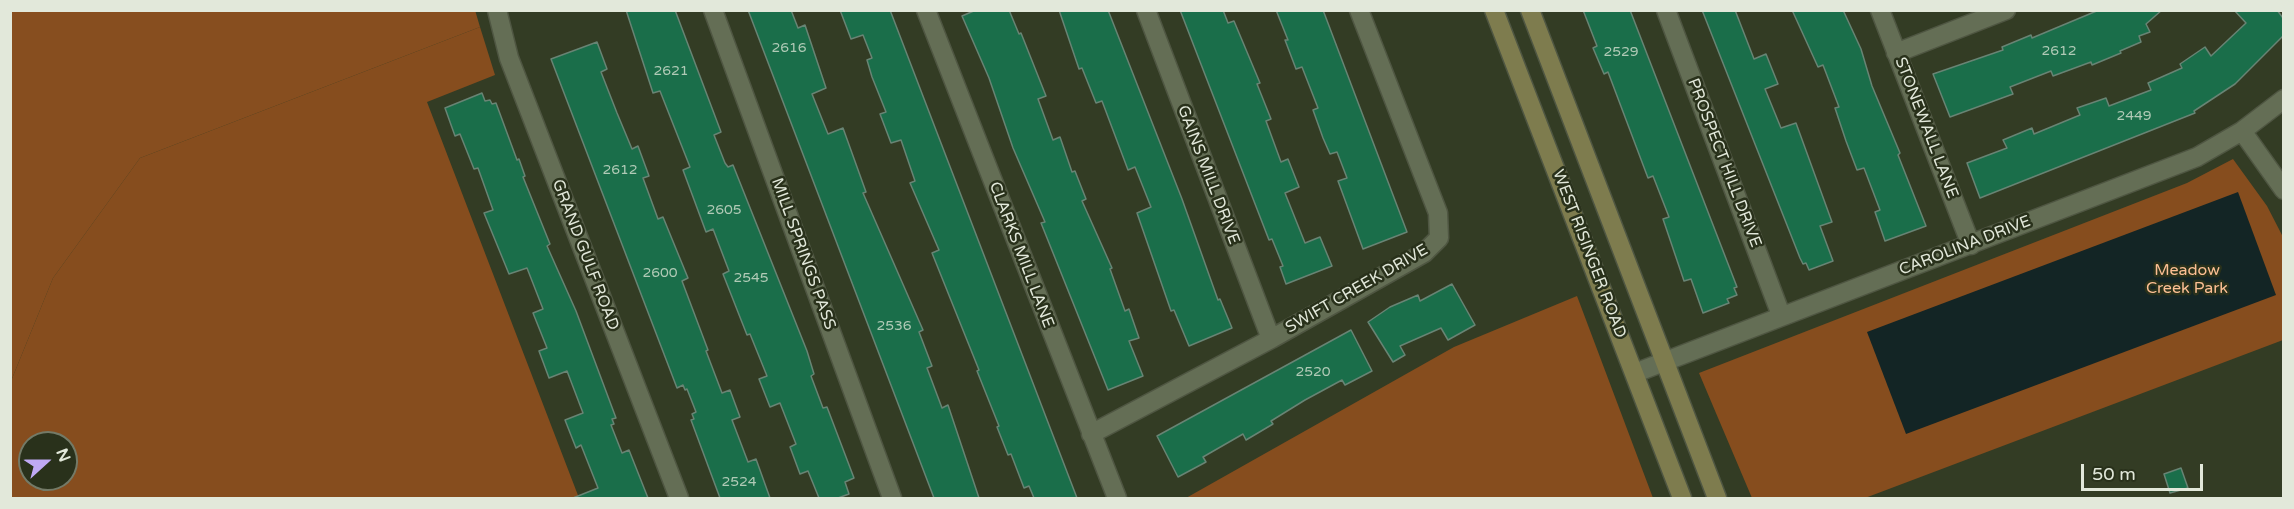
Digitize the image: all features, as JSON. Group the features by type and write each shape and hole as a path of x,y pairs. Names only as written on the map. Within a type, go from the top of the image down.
{"main road":[{"name":"WEST RISINGER ROAD","path":"1494,10 1682,498"},
{"name":"WEST RISINGER ROAD","path":"1530,10 1717,498"}],"street":[{"name":"GRAND GULF ROAD","path":"496,10 509,58 680,498"},
{"name":"MILL SPRINGS PASS","path":"713,10 892,498"},
{"name":"CLARKS MILL LANE","path":"926,10 1117,498"},
{"name":"GAINS MILL DRIVE","path":"1146,10 1271,339"},
{"name":"SWIFT CREEK DRIVE","path":"1091,434 1271,339 1424,253 1439,238 1438,213 1359,10"},
{"name":"PROSPECT HILL DRIVE","path":"1666,10 1781,315"},
{"name":"STONEWALL LANE","path":"1880,10 1971,245"},
{"path":"1896,52 2006,10"},
{"name":"CAROLINA DRIVE","path":"1635,373 2197,157 2242,131 2283,99"},
{"path":"2242,131 2283,190"}],"green space":[{"path":"480,27 495,75 427,102 579,498 11,498 11,381 53,278 140,158"},
{"name":"Meadow Creek Park","path":"2233,159 2267,206 2283,237 2283,340 1865,498 1752,498 1699,373 2187,183"},
{"path":"1577,296 1653,498 1186,498 1454,347"}],"shaded area":[{"path":"11,10 475,10 480,27 140,158 53,278 11,381"},
{"path":"2238,192 2276,295 1906,434 1867,332"}],"building":[{"path":"626,10 675,10 721,132 714,135 725,163 728,167 733,165 807,351 814,374 811,376 823,408 827,407 854,478 845,482 849,494 838,498 819,498 808,471 800,474 790,447 796,444 780,403 770,407 759,379 767,376 750,334 747,335 723,274 729,271 713,229 706,232 683,170 690,167 660,91 653,93"},
{"path":"748,10 791,10 798,28 805,25 826,88 812,94 828,134 843,128 866,192 863,193 923,330 919,332 932,366 927,368 942,408 948,405 979,498 934,498"},
{"path":"840,10 890,10 1077,498 1034,498 1029,486 1024,488 1011,454 1008,455 997,427 999,426 977,371 979,370 932,253 939,250 910,183 915,181 901,140 891,143 880,114 886,112 867,60 872,58 863,35 851,39"},
{"path":"976,10 1009,10 1019,34 1021,33 1046,96 1038,99 1053,140 1060,137 1072,172 1075,171 1086,199 1082,201 1112,268 1110,269 1125,311 1129,309 1139,338 1129,341 1143,376 1108,390 1041,223 1045,222 1013,148 989,78 962,16"},
{"path":"1059,10 1108,10 1182,199 1218,300 1220,299 1232,328 1189,346 1174,310 1171,311 1137,213 1151,207 1135,167 1128,170 1102,101 1096,103 1082,68 1079,69"},
{"path":"1180,10 1223,10 1228,23 1234,21 1260,83 1257,84 1271,119 1266,121 1281,162 1288,159 1299,187 1285,193 1305,243 1320,237 1332,266 1286,284 1280,267 1283,266 1272,239 1269,240"},
{"path":"1276,10 1323,10 1407,232 1363,249 1338,181 1347,178 1337,152 1330,154 1323,138 1313,110 1318,108 1302,67 1296,69"},
{"path":"1583,10 1630,10 1737,287 1734,288 1737,295 1727,299 1729,303 1703,313 1691,279 1684,281 1663,219 1669,217 1653,176 1648,178 1608,72 1604,74 1593,48 1597,46"},
{"path":"1702,10 1735,10 1754,59 1766,54 1778,84 1765,89 1781,128 1796,123 1832,222 1820,226 1833,261 1809,270 1806,263 1803,264"},
{"path":"1792,10 1843,10 1861,49 1872,86 1900,153 1898,155 1926,226 1885,241 1875,212 1880,210 1864,168 1857,170 1835,108 1839,107 1823,65 1818,67"},
{"path":"2099,10 2162,10 2146,24 2150,32 2139,36 2141,42 2120,51 2121,53 2092,65 2091,62 2053,76 2051,71 2010,87 2013,94 1950,117 1933,74 2003,50 2002,47 2031,35 2032,38"},
{"path":"2234,10 2277,10 2283,18 2283,36 2235,84 2194,111 2195,113 1980,198 1967,163 2007,148 2003,140 2032,128 2034,134 2080,115 2077,108 2106,98 2109,106 2151,90 2148,83 2182,68 2180,64 2205,47 2211,56 2246,23"},
{"path":"597,42 607,69 601,72 632,149 638,146 649,176 643,178 658,219 663,217 688,278 682,281 722,393 730,390 740,417 732,420 748,462 756,459 770,498 720,498 691,420 694,419 692,414 696,412 687,389 685,390 683,385 677,388 551,59"},
{"path":"482,93 485,101 490,100 492,104 496,103 517,160 519,159 525,176 523,177 550,244 547,246 576,311 616,418 612,419 614,424 611,425 622,453 629,450 648,498 573,498 598,488 581,445 576,448 565,420 583,413 567,371 549,378 539,351 547,348 533,313 543,309 527,268 509,274 484,213 493,210 478,168 474,169 460,134 455,136 445,108"},
{"path":"1452,284 1475,325 1448,340 1441,328 1400,346 1405,355 1393,362 1368,322 1390,307 1418,295 1420,301"},
{"path":"1351,330 1372,371 1345,385 1342,380 1305,400 1271,421 1273,424 1246,440 1243,434 1203,457 1206,462 1178,477 1157,436"},
{"path":"2181,468 2188,488 2170,493 2164,474"}]}
